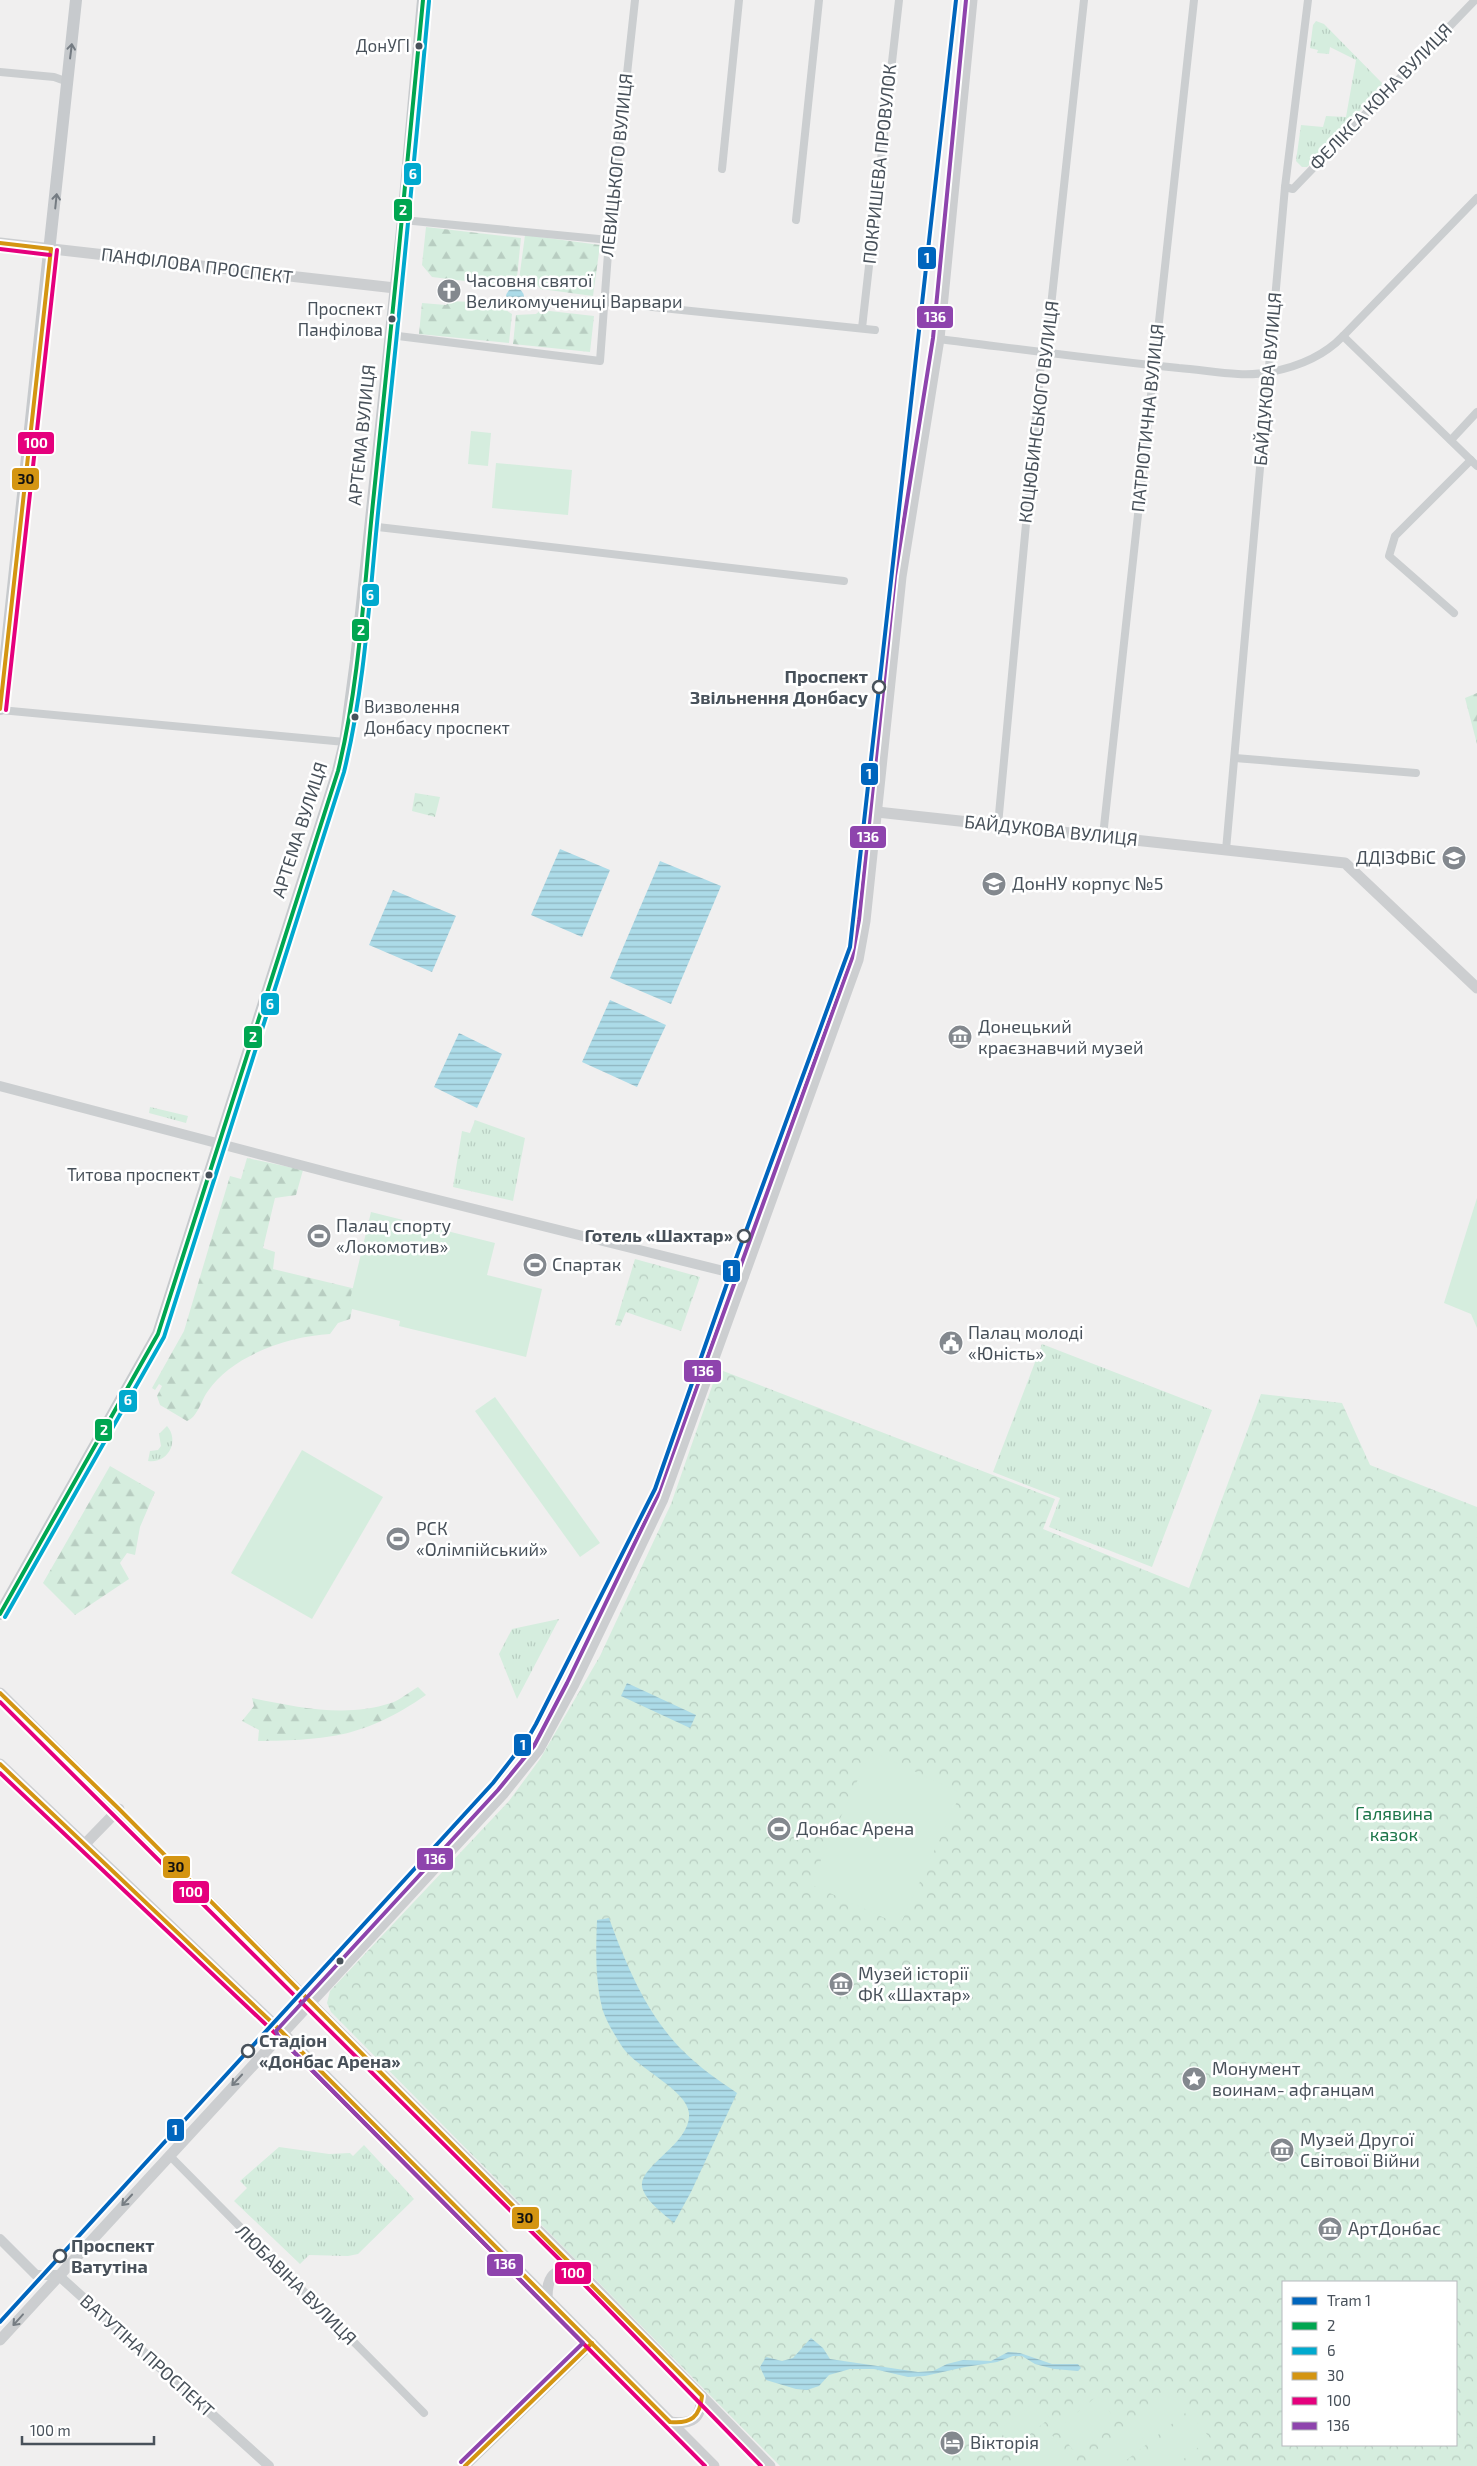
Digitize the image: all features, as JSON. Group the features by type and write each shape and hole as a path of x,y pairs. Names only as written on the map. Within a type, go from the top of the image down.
{"main road":[{"path":"0,709 51,249 76,0"},
{"name":"АРТЕМА ВУЛИЦЯ","path":"0,1614 158,1334 345,742 356,660 403,220 423,0"},
{"path":"0,2340 503,1794 539,1749 573,1686 663,1499 858,960 866,921 902,577 939,339 972,0"},
{"name":"ПАНФІЛОВА ПРОСПЕКТ","path":"0,244 395,288"},
{"name":"БАЙДУКОВА ВУЛИЦЯ","path":"877,812 1345,863 1477,988"},
{"path":"0,1693 119,1809 576,2268 770,2466"},
{"path":"0,1764 282,2032 714,2466"},
{"path":"84,1844 119,1809"},
{"path":"547,2298 547,2285 553,2276 559,2270 576,2268"},
{"path":"670,2422 684,2424 694,2419 701,2407 702,2396"}],"street":[{"name":"ЛЕВИЦЬКОГО ВУЛИЦЯ","path":"390,335 600,361 608,240 635,0"},
{"path":"722,169 738,0"},
{"path":"796,220 819,0"},
{"name":"ПОКРИШЕВА ПРОВУЛОК","path":"862,328 899,0"},
{"name":"КОЦЮБИНСЬКОГО ВУЛИЦЯ","path":"998,825 1042,352 1048,334 1084,0"},
{"name":"ПАТРІОТИЧНА ВУЛИЦЯ","path":"1103,836 1194,0"},
{"name":"БАЙДУКОВА ВУЛИЦЯ","path":"1226,850 1248,580 1270,372 1285,188 1308,0"},
{"name":"ФЕЛІКСА КОНА ВУЛИЦЯ","path":"1285,188 1293,189 1475,0"},
{"path":"0,72 54,77 68,82"},
{"path":"939,339 1154,365 1248,374 1270,372 1311,359 1329,350 1477,198"},
{"path":"403,220 608,240"},
{"path":"604,302 876,330"},
{"path":"1343,336 1474,463 1395,536 1389,556 1454,613"},
{"path":"1451,440 1477,412"},
{"path":"369,526 844,581"},
{"path":"0,709 345,742"},
{"path":"1235,758 1416,773"},
{"path":"0,1086 217,1143 744,1276"},
{"name":"ЛЮБАВІНА ВУЛИЦЯ","path":"169,2155 424,2413"},
{"path":"0,2239 36,2275 58,2275"},
{"name":"ВАТУТІНА ПРОСПЕКТ","path":"58,2275 269,2466"},
{"path":"469,2465 592,2343"}],"green space":[{"path":"1316,21 1324,24 1382,83 1380,89 1317,157 1307,167 1302,167 1296,161 1301,125 1323,127 1326,116 1346,117 1356,60 1330,47 1329,54 1317,53 1318,50 1310,48 1313,25"},
{"path":"426,227 521,238 517,277 507,278 498,285 432,277 422,265"},
{"path":"525,235 600,245 593,296 541,289 534,282 519,280"},
{"path":"450,301 495,303 512,314 509,343 419,334 422,303 446,305"},
{"path":"541,310 594,316 590,352 513,344 516,315 536,314"},
{"path":"471,431 491,433 488,466 468,464"},
{"path":"496,463 572,470 568,515 492,508"},
{"path":"1477,693 1477,744 1465,698"},
{"path":"415,793 440,797 435,817 412,811"},
{"path":"150,1107 188,1116 186,1123 149,1113"},
{"path":"475,1120 525,1138 513,1201 453,1187 462,1131 470,1133"},
{"path":"247,1158 303,1170 296,1195 275,1198 263,1248 275,1252 273,1269 356,1289 350,1319 338,1323 330,1334 280,1343 232,1367 218,1378 194,1416 187,1421 160,1405 157,1396 162,1386 159,1384 155,1390 152,1388 184,1331 230,1176 241,1179"},
{"path":"1477,1198 1477,1328 1471,1314 1444,1303"},
{"path":"371,1212 495,1243 487,1275 542,1289 526,1357 399,1326 400,1321 348,1308"},
{"path":"635,1259 700,1277 681,1331 626,1312 620,1326 615,1325"},
{"path":"1042,1344 1212,1410 1152,1567 1049,1527 1060,1498 993,1472"},
{"name":"Галявина казок","path":"718,1369 1055,1499 1043,1529 1189,1588 1261,1394 1342,1403 1370,1465 1477,1507 1477,2466 780,2466 331,2012 327,2003 330,1991 509,1801 540,1759 600,1656 671,1504"},
{"path":"495,1397 600,1543 580,1557 475,1411"},
{"path":"167,1426 172,1438 170,1450 161,1459 148,1461 150,1451 158,1450 161,1446 159,1434"},
{"path":"302,1450 383,1497 312,1619 231,1573"},
{"path":"110,1466 155,1492 140,1527 135,1555 127,1553 120,1563 129,1579 75,1615 43,1583"},
{"path":"559,1619 517,1699 499,1654 512,1629"},
{"path":"418,1687 426,1695 384,1720 365,1728 326,1737 258,1741 259,1730 242,1721 254,1706 252,1698 322,1710 356,1710 391,1703"},
{"path":"871,1751 961,1793 900,1925 810,1884"},
{"path":"364,2145 414,2199 358,2254 348,2256 309,2255 300,2264 234,2201 247,2188 240,2181 279,2147 329,2154 350,2153 353,2156"},
{"path":"1172,2389 1189,2410 1148,2443 1131,2422"},
{"path":"1097,2396 1114,2417 1073,2450 1057,2429"},
{"path":"1036,2400 1050,2418 1013,2448 999,2430"},
{"path":"1193,2417 1210,2438 1175,2466 1132,2466"},
{"path":"1130,2423 1147,2444 1119,2466 1097,2466 1089,2456"},
{"path":"1051,2434 1068,2455 1054,2466 1011,2466"}],"water":[{"path":"515,288 521,291 524,297 521,303 515,306 509,303 506,297 509,291"},
{"path":"560,849 610,870 582,937 531,915"},
{"path":"660,861 721,886 671,1004 610,978"},
{"path":"393,890 456,916 432,972 369,945"},
{"path":"610,1000 666,1025 637,1087 582,1062"},
{"path":"459,1033 502,1054 477,1108 434,1087"},
{"path":"627,1683 696,1715 690,1728 621,1696"},
{"path":"609,1918 630,1971 659,2022 689,2057 737,2093 691,2192 674,2223 645,2195 642,2182 646,2173 682,2135 687,2125 689,2113 686,2104 680,2096 630,2056 623,2048 606,2017 598,1986 596,1964 597,1920"},
{"path":"811,2338 823,2348 830,2359 918,2372 933,2371 947,2364 963,2360 991,2361 1008,2352 1020,2353 1052,2364 1078,2364 1081,2368 1078,2371 1054,2369 1035,2364 1022,2356 1013,2356 997,2362 925,2376 908,2377 874,2369 850,2369 829,2375 819,2386 807,2390 796,2389 766,2380 760,2367 766,2357 782,2361 793,2358"}],"tram line":[{"name":"1","path":"0,2322 493,1783 528,1738 536,1724 655,1489 731,1272 850,947 956,0"}],"transit line":[{"name":"2","path":"0,1614 158,1334 338,771 352,703 360,633 423,0"},
{"name":"136","path":"461,2462 583,2343 278,2036 276,2031 498,1790 534,1746 567,1683 657,1497 852,958 859,920 895,576 933,338 966,0"},
{"name":"6","path":"5,1617 164,1337 344,772 358,704 367,634 429,1"},
{"name":"30","path":"0,243 51,249"},
{"name":"100","path":"0,249 50,255"},
{"name":"30","path":"0,709 51,249"},
{"name":"100","path":"6,710 57,250"},
{"name":"30","path":"0,1693 119,1809 702,2396 697,2414 684,2422 670,2422 282,2032 0,1764"},
{"name":"100","path":"0,1702 572,2272 761,2466"},
{"name":"100","path":"0,1773 278,2036 705,2466"},
{"name":"30","path":"465,2466 592,2343"}],"place":[{"name":"ДонУГІ","path":"419,46"},
{"name":"Часовня святої Великомучениці Варвари","path":"449,291"},
{"name":"Проспект Панфілова","path":"392,319"},
{"name":"Проспект Звільнення Донбасу","path":"879,687"},
{"name":"Визволення Донбасу проспект","path":"355,717"},
{"name":"ДДІЗФВіС","path":"1454,858"},
{"name":"ДонНУ корпус №5","path":"994,884"},
{"name":"Донецький краєзнавчий музей","path":"960,1037"},
{"name":"Титова проспект","path":"209,1175"},
{"name":"Палац спорту «Локомотив»","path":"319,1236"},
{"name":"Готель «Шахтар»","path":"744,1236"},
{"name":"Спартак","path":"535,1265"},
{"name":"Палац молоді «Юність»","path":"951,1343"},
{"name":"РСК «Олімпійський»","path":"398,1539"},
{"name":"Донбас Арена","path":"779,1829"},
{"name":"Музей історії ФК «Шахтар»","path":"841,1984"},
{"name":"Стадіон «Донбас Арена»","path":"248,2051"},
{"name":"Монумент воинам- афганцам","path":"1194,2079"},
{"name":"Музей Другої Світової Війни","path":"1282,2150"},
{"name":"АртДонбас","path":"1330,2229"},
{"name":"Проспект Ватутіна","path":"60,2256"},
{"name":"Вікторія","path":"952,2443"}]}
